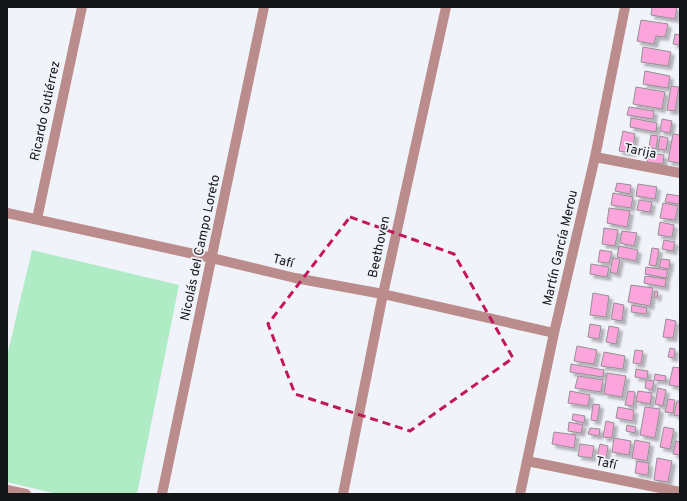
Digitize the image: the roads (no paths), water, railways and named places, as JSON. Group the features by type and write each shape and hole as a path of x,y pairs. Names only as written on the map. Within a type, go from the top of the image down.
{"street":[{"name":"Ricardo Gutiérrez","path":"37,220 82,7"},
{"name":"Nicolás del Campo Loreto","path":"162,494 264,7"},
{"name":"Beethoven","path":"343,494 383,294 446,7"},
{"name":"Martín García Merou","path":"520,494 554,333 595,157 625,7"},
{"name":"Tarija","path":"595,157 680,173"},
{"name":"Tafí","path":"7,213 212,258 295,278 383,294 554,333"},
{"name":"Tafí","path":"527,461 680,492"},
{"path":"7,490 26,494"}]}
